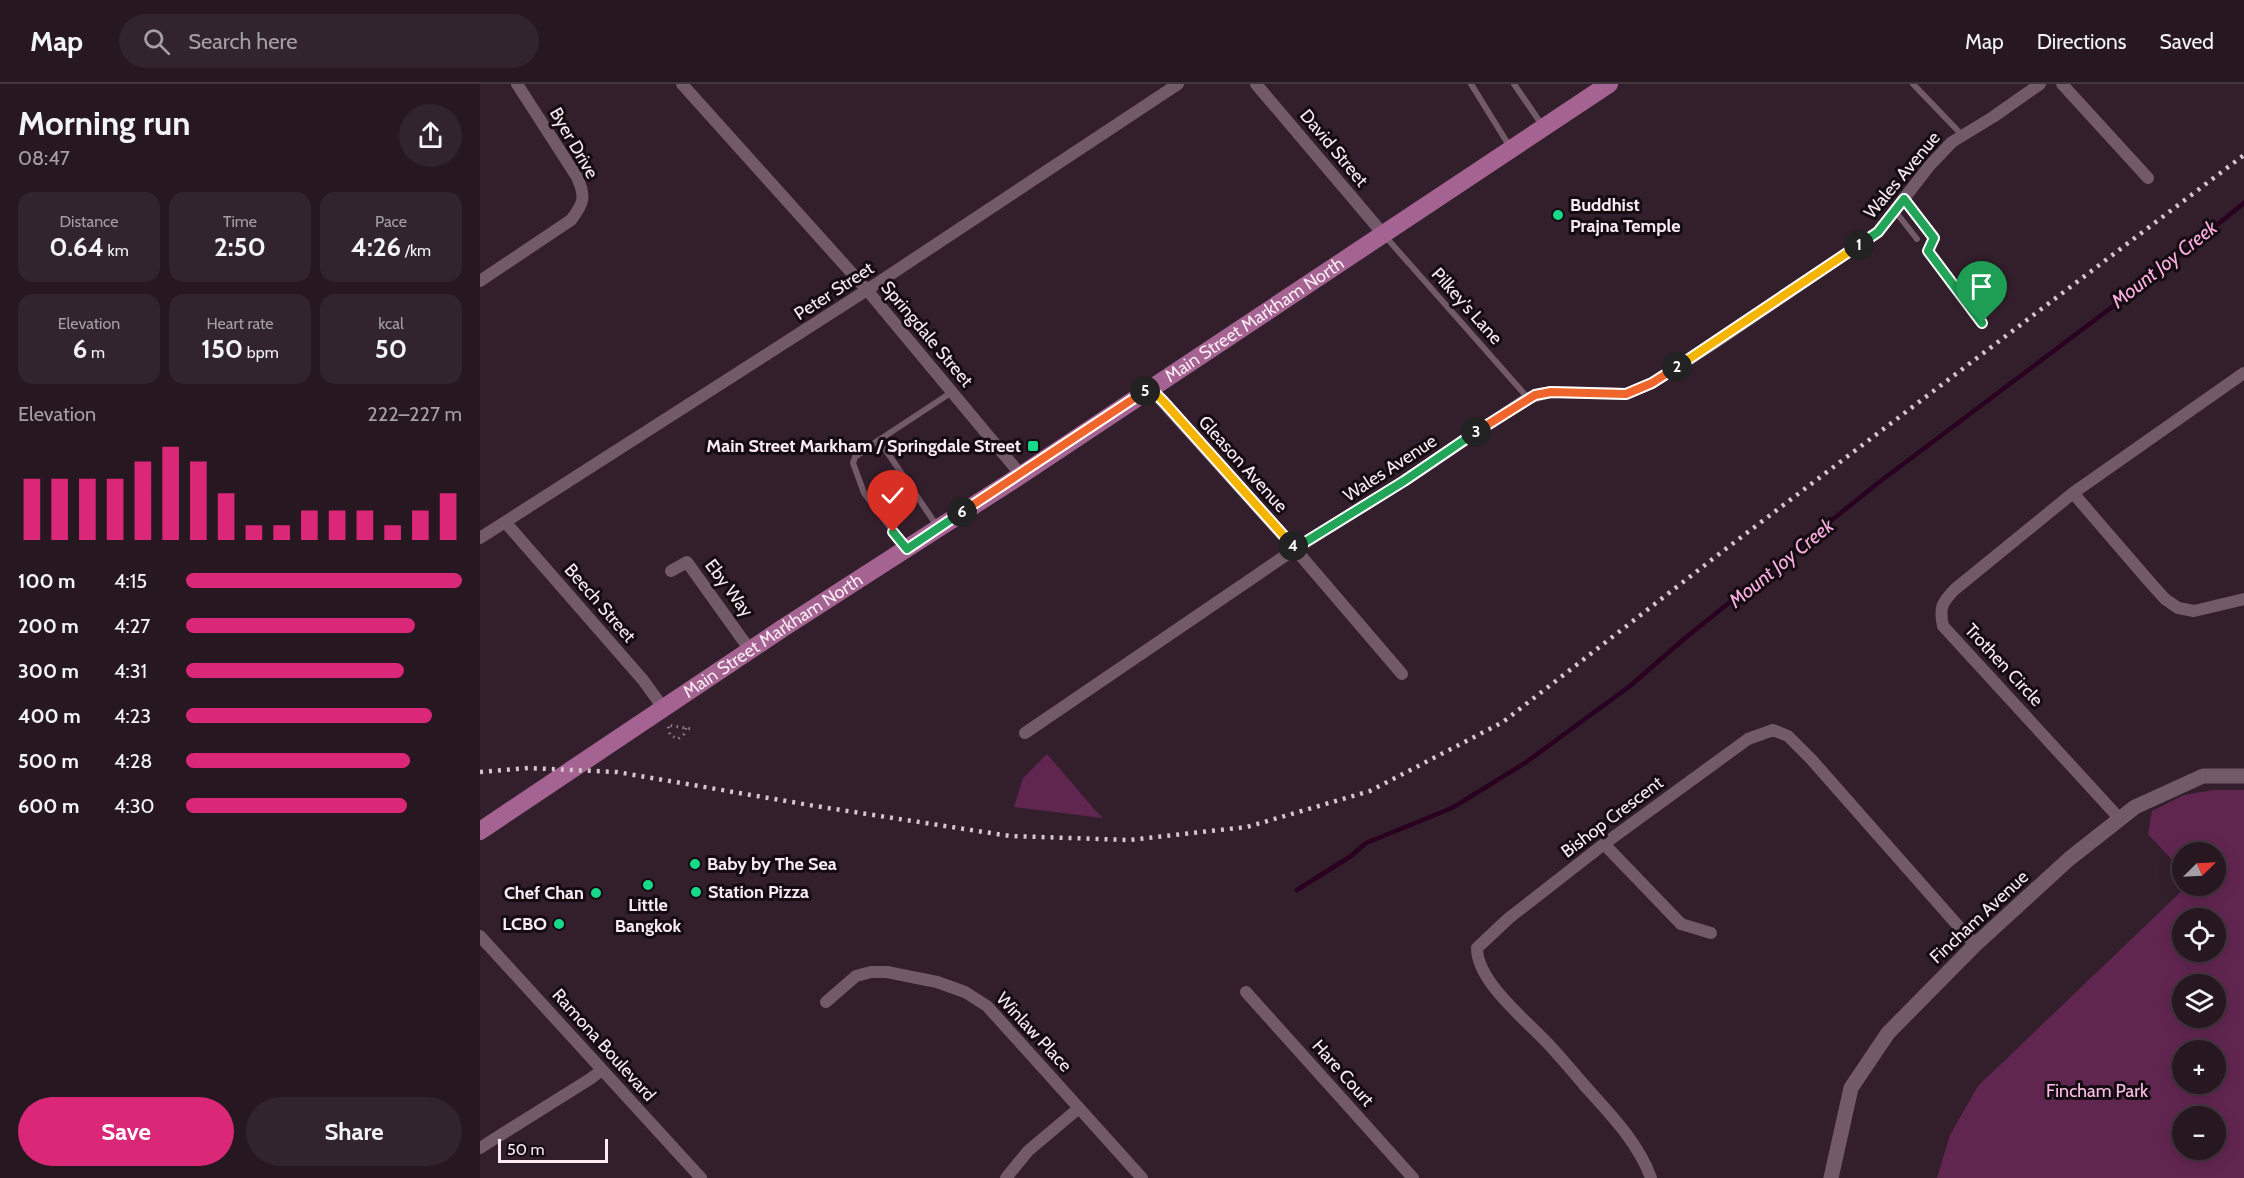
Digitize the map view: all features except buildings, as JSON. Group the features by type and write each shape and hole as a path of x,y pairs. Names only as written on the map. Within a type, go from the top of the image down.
{"main road":[{"name":"Main Street Markham North","path":"480,831 571,769 664,710 750,650 1021,475 1609,84"}],"street":[{"name":"Byer Drive","path":"480,281 571,220 582,206 583,191 577,177 517,84"},
{"name":"Springdale Street","path":"682,84 867,290 1021,475"},
{"name":"Peter Street","path":"480,538 867,290 1178,84"},
{"name":"David Street","path":"1256,84 1384,235"},
{"name":"Wales Avenue","path":"1025,733 1294,549 1404,481 1528,398 1551,392 1626,394 1641,389 1722,338 1878,232 1937,157 1952,142 2040,84"},
{"path":"2062,84 2148,178"},
{"name":"Trothen Circle","path":"2120,819 1943,626 1941,615 1943,602 1954,590 2073,493 2244,373"},
{"name":"Gleason Avenue","path":"1150,388 1402,674"},
{"path":"2073,493 2153,586 2165,599 2178,608 2194,611 2244,599"},
{"name":"Beech Street","path":"506,523 643,680 664,710"},
{"name":"Eby Way","path":"672,571 687,562 750,650"},
{"name":"Bishop Crescent","path":"1651,1178 1643,1160 1615,1118 1552,1047 1496,989 1477,960 1477,948 1509,918 1604,844 1748,739 1773,730 1788,736 1811,759 1975,945"},
{"name":"Fincham Avenue","path":"1831,1178 1851,1088 1888,1033 1975,945 2069,859 2135,807 2203,776 2244,776"},
{"path":"1604,844 1681,924 1711,933"},
{"name":"Ramona Boulevard","path":"480,936 701,1178"},
{"name":"Winlaw Place","path":"826,1002 856,976 871,972 887,972 937,982 964,992 987,1006 1142,1178"},
{"name":"Hare Court","path":"1246,992 1413,1178"},
{"path":"480,1148 602,1070"},
{"path":"1006,1178 1028,1151 1079,1107"}],"lane":[{"path":"1471,84 1512,150"},
{"path":"1514,84 1544,128"},
{"path":"1913,84 1962,135"},
{"path":"1904,199 1934,238 1928,251 1982,323"},
{"path":"1895,211 1917,239"},
{"name":"Pilkey's Lane","path":"1384,235 1528,398"},
{"path":"907,549 864,493 853,463 855,457 952,392"},
{"path":"879,440 938,528"}],"path":[{"path":"686,728 684,734 678,739 670,735 667,729 668,725 686,728 692,729"}],"green space":[{"path":"1047,754 1103,818 1014,807 1023,778"},
{"name":"Fincham Park","path":"2214,790 2244,790 2244,1178 1937,1178 1950,1135 1978,1086 2177,896 2226,896 2226,842 2172,842 2172,860 2148,834 2152,811 2184,795"}],"waterway":[{"name":"Mount Joy Creek","path":"1297,890 1351,856 1366,843 1452,808 1525,763 1630,686 1684,639 1878,483 2156,274 2244,203"}],"railway":[{"path":"480,772 528,768 617,772 1010,836 1129,840 1247,827 1370,791 1503,722 1723,551 2244,155"}],"place":[{"name":"Buddhist Prajna Temple","path":"1558,215"},
{"name":"Main Street Markham / Springdale Street","path":"1033,446"},
{"name":"Baby by The Sea","path":"695,864"},
{"name":"Little Bangkok","path":"648,885"},
{"name":"Station Pizza","path":"696,892"},
{"name":"Chef Chan","path":"596,893"},
{"name":"LCBO","path":"559,924"}],"route":[{"path":"893,532 907,549 1150,388 1294,549 1350,516 1528,398 1551,392 1622,395 1637,391 1652,383 1878,232 1904,199 1934,238 1928,251 1982,323"}]}
